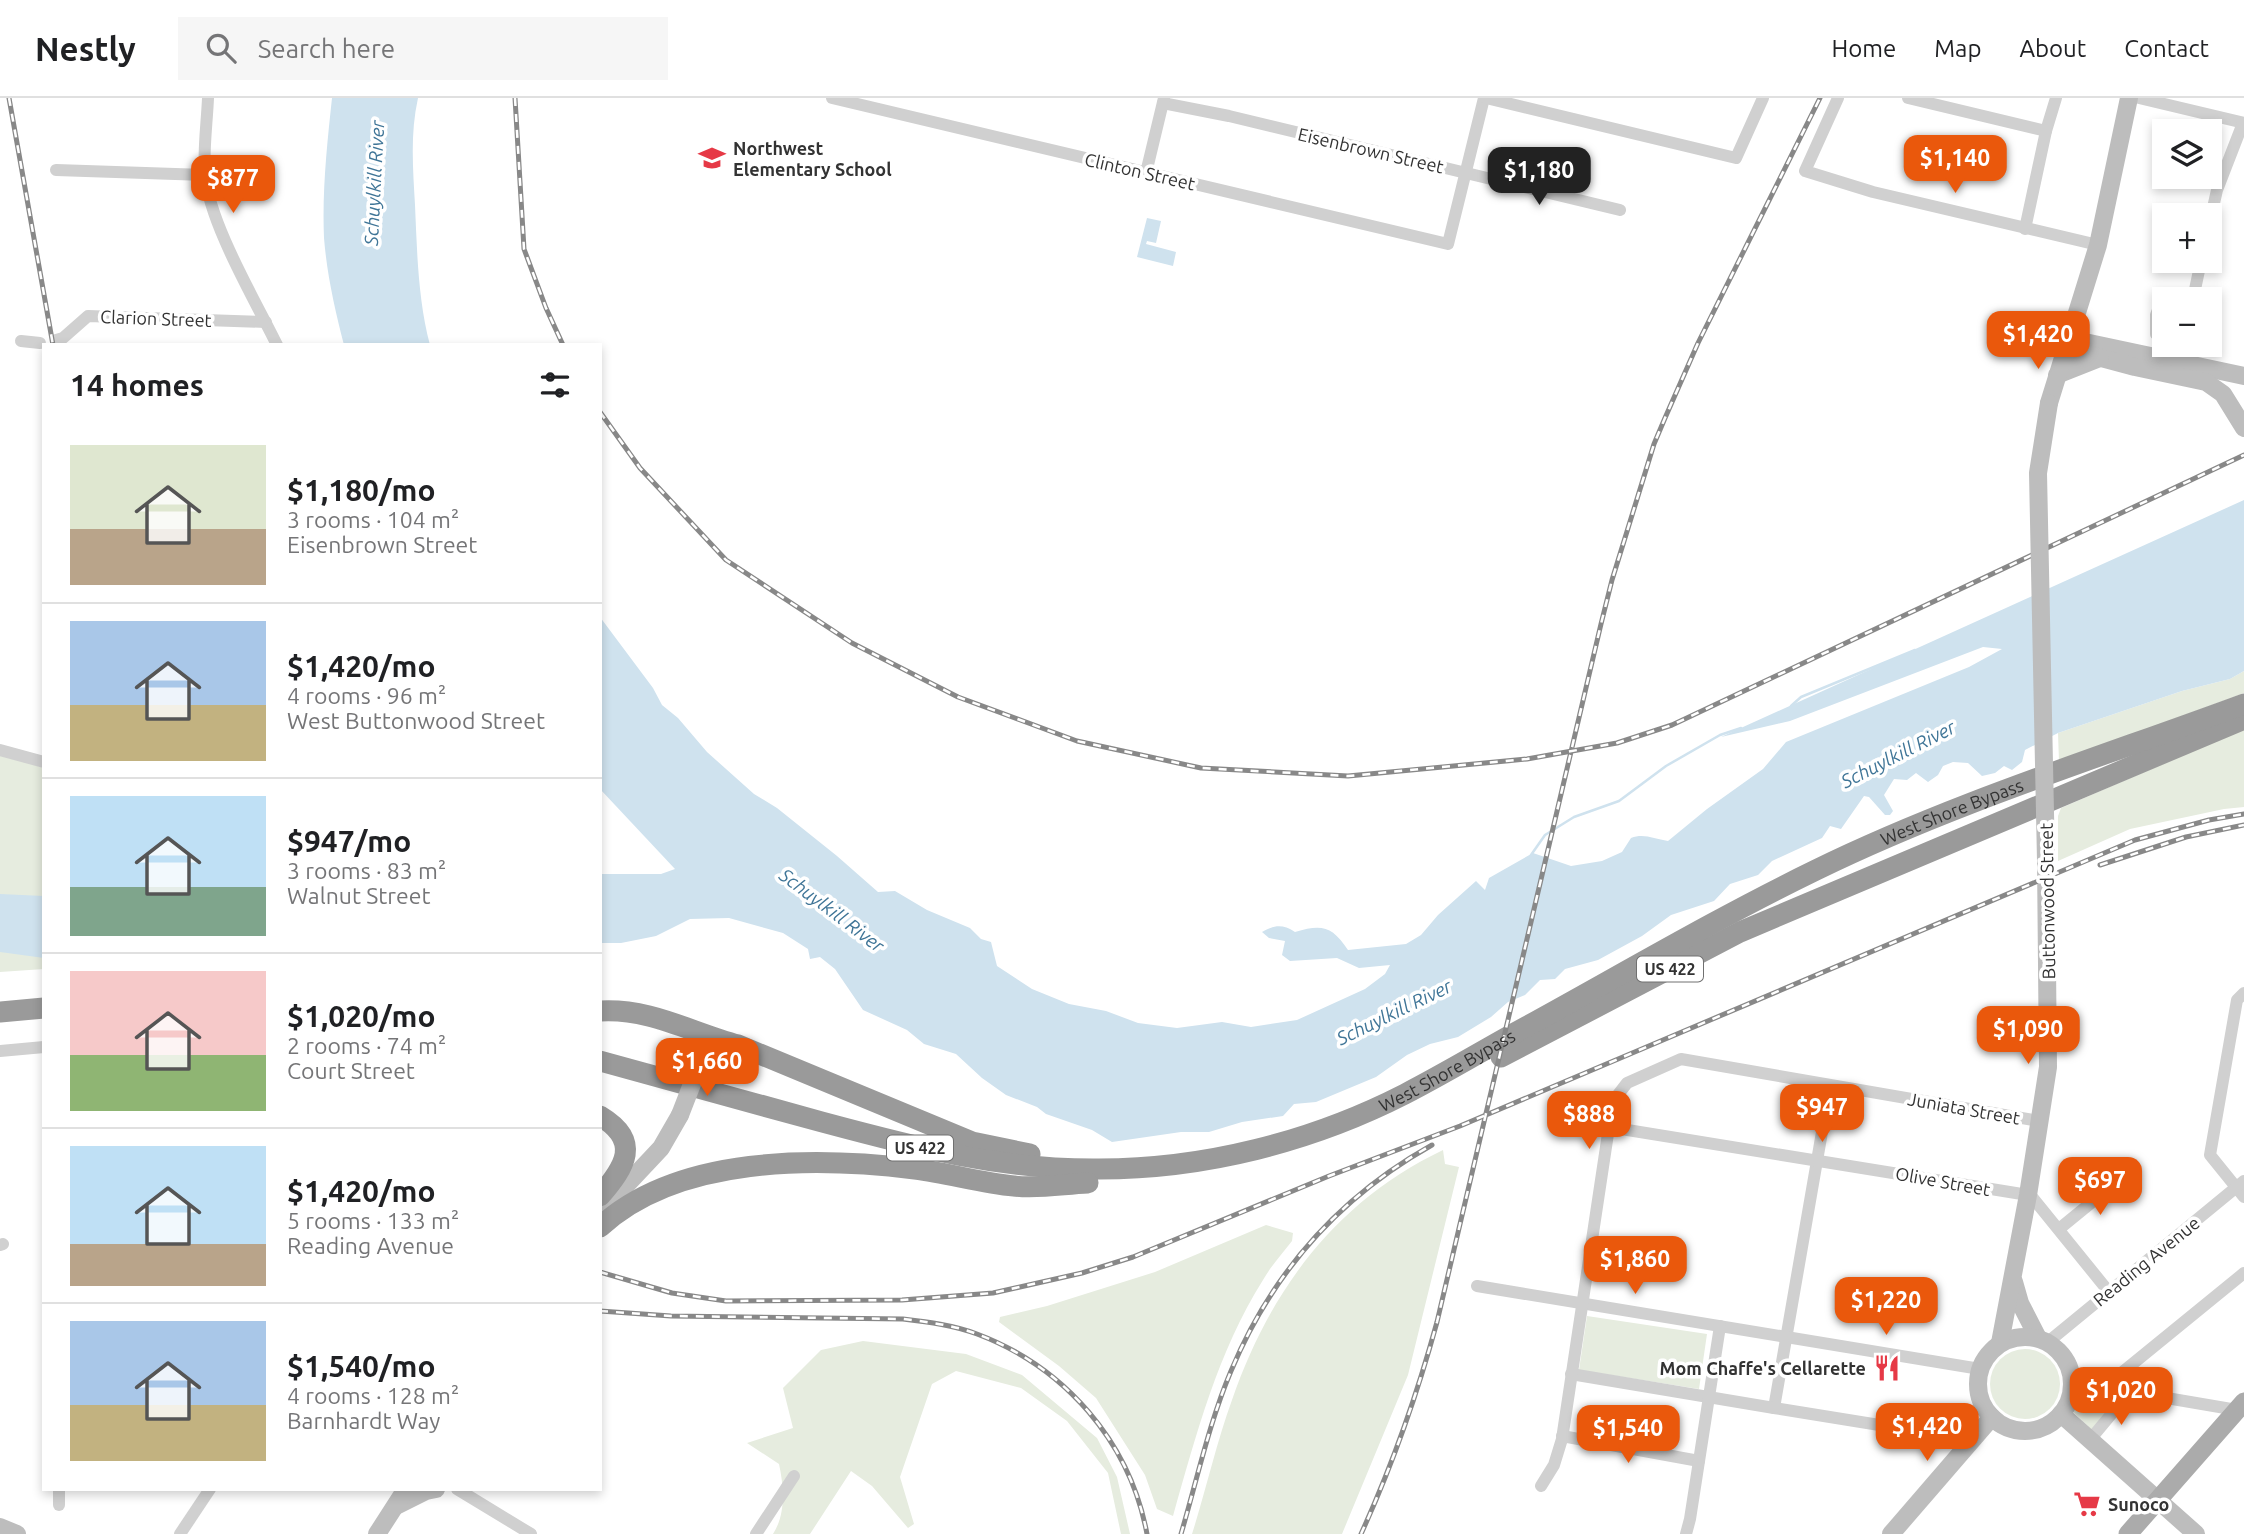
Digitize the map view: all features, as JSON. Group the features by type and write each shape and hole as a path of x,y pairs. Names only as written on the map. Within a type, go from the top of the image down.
{"highway":[{"name":"West Shore Bypass","path":"602,1062 901,1144 992,1163 1046,1169 1103,1170 1185,1163 1248,1152 1335,1125 1402,1095 1734,913 1875,842 2244,704"},
{"name":"West Shore Bypass","path":"602,1077 905,1157 976,1173 1088,1183 1157,1179 1250,1163 1339,1136 1423,1098 1740,932 2244,719"},
{"path":"0,1005 42,1006"},
{"path":"0,1012 42,1006"},
{"path":"602,1011 637,1012 738,1045 945,1131 994,1148 1090,1159 1248,1152"},
{"path":"0,1025 42,1022"},
{"path":"602,1118 622,1133 626,1150 620,1171 602,1194"},
{"path":"602,1225 629,1205 668,1187 721,1171 768,1165 887,1167 1017,1187 1088,1183"}],"main road":[{"path":"2128,1534 2240,1406"}],"street":[{"path":"208,98 205,175 216,217 276,343"},
{"path":"1466,173 1485,98 1736,158 1763,98"},
{"path":"1838,98 1805,171 1860,189 2098,245"},
{"path":"1908,98 2046,131"},
{"path":"2025,229 2046,131 2056,98"},
{"name":"Buttonwood Street","path":"2000,1343 2028,1194 2049,1050 2038,473 2049,403 2098,245 2129,98"},
{"path":"2140,98 2244,123 2214,203"},
{"name":"Clinton Street","path":"839,99 1448,244 1466,173"},
{"path":"1146,173 1163,101"},
{"name":"Eisenbrown Street","path":"1163,101 1620,210"},
{"path":"56,170 205,175"},
{"name":"Clarion Street","path":"56,340 63,338 88,316 266,322"},
{"path":"2068,337 2099,352 2206,382 2223,394 2244,428"},
{"path":"2068,337 2079,352 2099,352 2244,376"},
{"path":"21,341 40,343"},
{"path":"2057,375 2099,352"},
{"path":"0,750 42,761"},
{"path":"2241,1188 2210,1155 2237,1000 2244,993"},
{"path":"602,1211 654,1156 680,1115 710,1038"},
{"path":"0,1051 42,1047"},
{"name":"Juniata Street","path":"1609,1127 1617,1096 1627,1083 1681,1059 2039,1121"},
{"path":"1774,1408 1829,1086"},
{"path":"1541,1486 1554,1465 1562,1436 1609,1127"},
{"name":"Olive Street","path":"1609,1127 2028,1194"},
{"path":"2059,1229 2119,1180"},
{"name":"Reading Avenue","path":"2043,1340 2109,1292 2241,1188"},
{"path":"2028,1194 2109,1292"},
{"name":"Buttonwood Street","path":"2014,1271 2020,1303 2043,1340"},
{"path":"2103,1388 2244,1273"},
{"path":"1477,1286 1980,1369"},
{"path":"1686,1534 1720,1326"},
{"path":"2023,1338 2043,1340 2065,1357 2070,1366 2073,1382 2069,1401 2062,1415 2052,1422 2032,1430 2010,1428 1992,1417 1985,1408 1978,1390 1980,1369 1985,1358 2000,1343 2023,1338"},
{"path":"1571,1374 1972,1440"},
{"path":"2073,1382 2129,1393 2240,1406"},
{"path":"2089,1441 2129,1393"},
{"path":"2062,1415 2196,1534"},
{"path":"1891,1534 1992,1417"},
{"path":"1562,1436 1699,1461"},
{"path":"756,1534 794,1476"},
{"path":"59,1505 60,1491"},
{"path":"180,1534 209,1491"},
{"path":"377,1534 406,1491"},
{"path":"395,1507 429,1491"},
{"path":"460,1491 531,1534"},
{"path":"0,1527 17,1534"}],"shaded area":[{"path":"2244,671 2244,693 2059,762 2058,733 2182,691 2230,679"},
{"path":"2244,729 2244,807 2130,829 2058,861 2058,816 2061,808"},
{"path":"0,754 42,767 42,969 0,972"},
{"path":"1443,1150 1445,1164 1459,1167 1408,1375 1342,1534 1192,1534 1232,1400 1266,1322 1287,1286 1339,1223 1370,1195"},
{"path":"1266,1225 1293,1233 1292,1241 1266,1275 1233,1335 1210,1394 1173,1516 1157,1509 1145,1475 1096,1398 1059,1366 999,1322 1000,1317 1047,1306 1155,1272"},
{"path":"1587,1316 1707,1334 1699,1389 1579,1370"},
{"path":"863,1341 966,1354 1022,1375 1097,1438 1117,1477 1130,1534 1121,1534 1108,1473 1067,1421 1021,1388 956,1371 932,1384 900,1477 914,1524 908,1528 872,1486 851,1471 810,1534 773,1534 780,1518 783,1500 779,1464 747,1443 793,1428 783,1388 821,1350"},
{"path":"2025,1349 2044,1355 2054,1365 2060,1384 2054,1403 2044,1413 2025,1419 2006,1413 1996,1403 1990,1384 1996,1365 2006,1355"},
{"path":"2076,1394 2117,1399 2092,1430 2072,1411"}],"water":[{"name":"Schuylkill River","path":"332,98 418,98 413,152 416,240 430,343 344,343 324,238"},
{"path":"1147,218 1161,221 1156,243 1147,241 1146,244 1176,252 1173,266 1137,257"},
{"name":"Schuylkill River","path":"2244,500 2244,671 2230,679 2182,691 2058,733 2025,750 2022,762 2012,770 2004,766 1995,773 1982,776 1968,763 1953,762 1943,766 1938,775 1928,782 1916,773 1907,780 1894,779 1884,795 1893,811 1890,815 1885,815 1869,797 1864,796 1841,829 1830,826 1822,838 1772,861 1758,875 1730,884 1714,901 1671,915 1642,936 1598,960 1565,969 1555,979 1540,980 1525,995 1508,1002 1491,1017 1458,1037 1430,1044 1407,1055 1376,1077 1316,1102 1294,1104 1283,1116 1242,1122 1209,1132 1181,1132 1112,1142 1092,1130 1046,1114 1037,1107 1006,1095 956,1054 924,1044 907,1030 863,1010 835,969 820,957 810,959 808,949 783,933 729,918 690,919 656,936 621,943 602,943 602,874 661,874 675,869 602,791 602,620 653,688 662,705 678,718 707,752 754,794 777,808 878,892 895,891 927,910 970,928 981,939 991,942 997,966 1032,989 1069,1004 1106,1011 1138,1023 1177,1028 1222,1022 1251,1027 1297,1020 1365,989 1385,974 1390,965 1359,968 1337,958 1290,961 1282,955 1285,941 1269,938 1262,932 1279,926 1295,932 1312,928 1326,929 1337,936 1348,950 1406,944 1421,935 1438,915 1476,881 1485,890 1489,878 1533,853 1571,866 1602,861 1622,852 1631,838 1645,836 1668,841 1763,769 1786,742 1969,667 2002,649 1983,647 1790,721 1721,737"},
{"path":"0,894 42,896 42,958 0,952"}],"waterway":[{"path":"1791,706 1801,697 1915,650"},
{"path":"1531,855 1545,835 1574,817 1619,801 1666,766 1720,735 1741,728"}],"railway":[{"path":"9,98 53,343"},
{"path":"515,98 524,249 562,343"},
{"path":"1361,1534 1403,1430 1437,1322 1601,624 1654,444 1698,343 1820,98"},
{"path":"602,415 640,468 726,560 852,643 958,697 1077,741 1201,768 1348,776 1527,759 1617,743 1672,725 2244,455"},
{"path":"602,1273 672,1293 726,1301 902,1300 993,1293 1082,1273 1133,1257 1329,1176 1460,1126 2135,840 2209,820 2244,814"},
{"path":"2100,865 2186,837 2244,825"},
{"path":"1181,1534 1223,1391 1248,1335 1267,1302 1288,1270 1338,1214 1367,1188 1432,1145"},
{"path":"602,1311 671,1316 903,1319 950,1326 977,1334 1009,1348 1038,1366 1089,1412 1126,1469 1147,1534"}],"place":[{"name":"Northwest Elementary School","path":"712,158"},
{"name":"Mom Chaffe's Cellarette","path":"1887,1368"},
{"name":"Sunoco","path":"2087,1504"}]}
